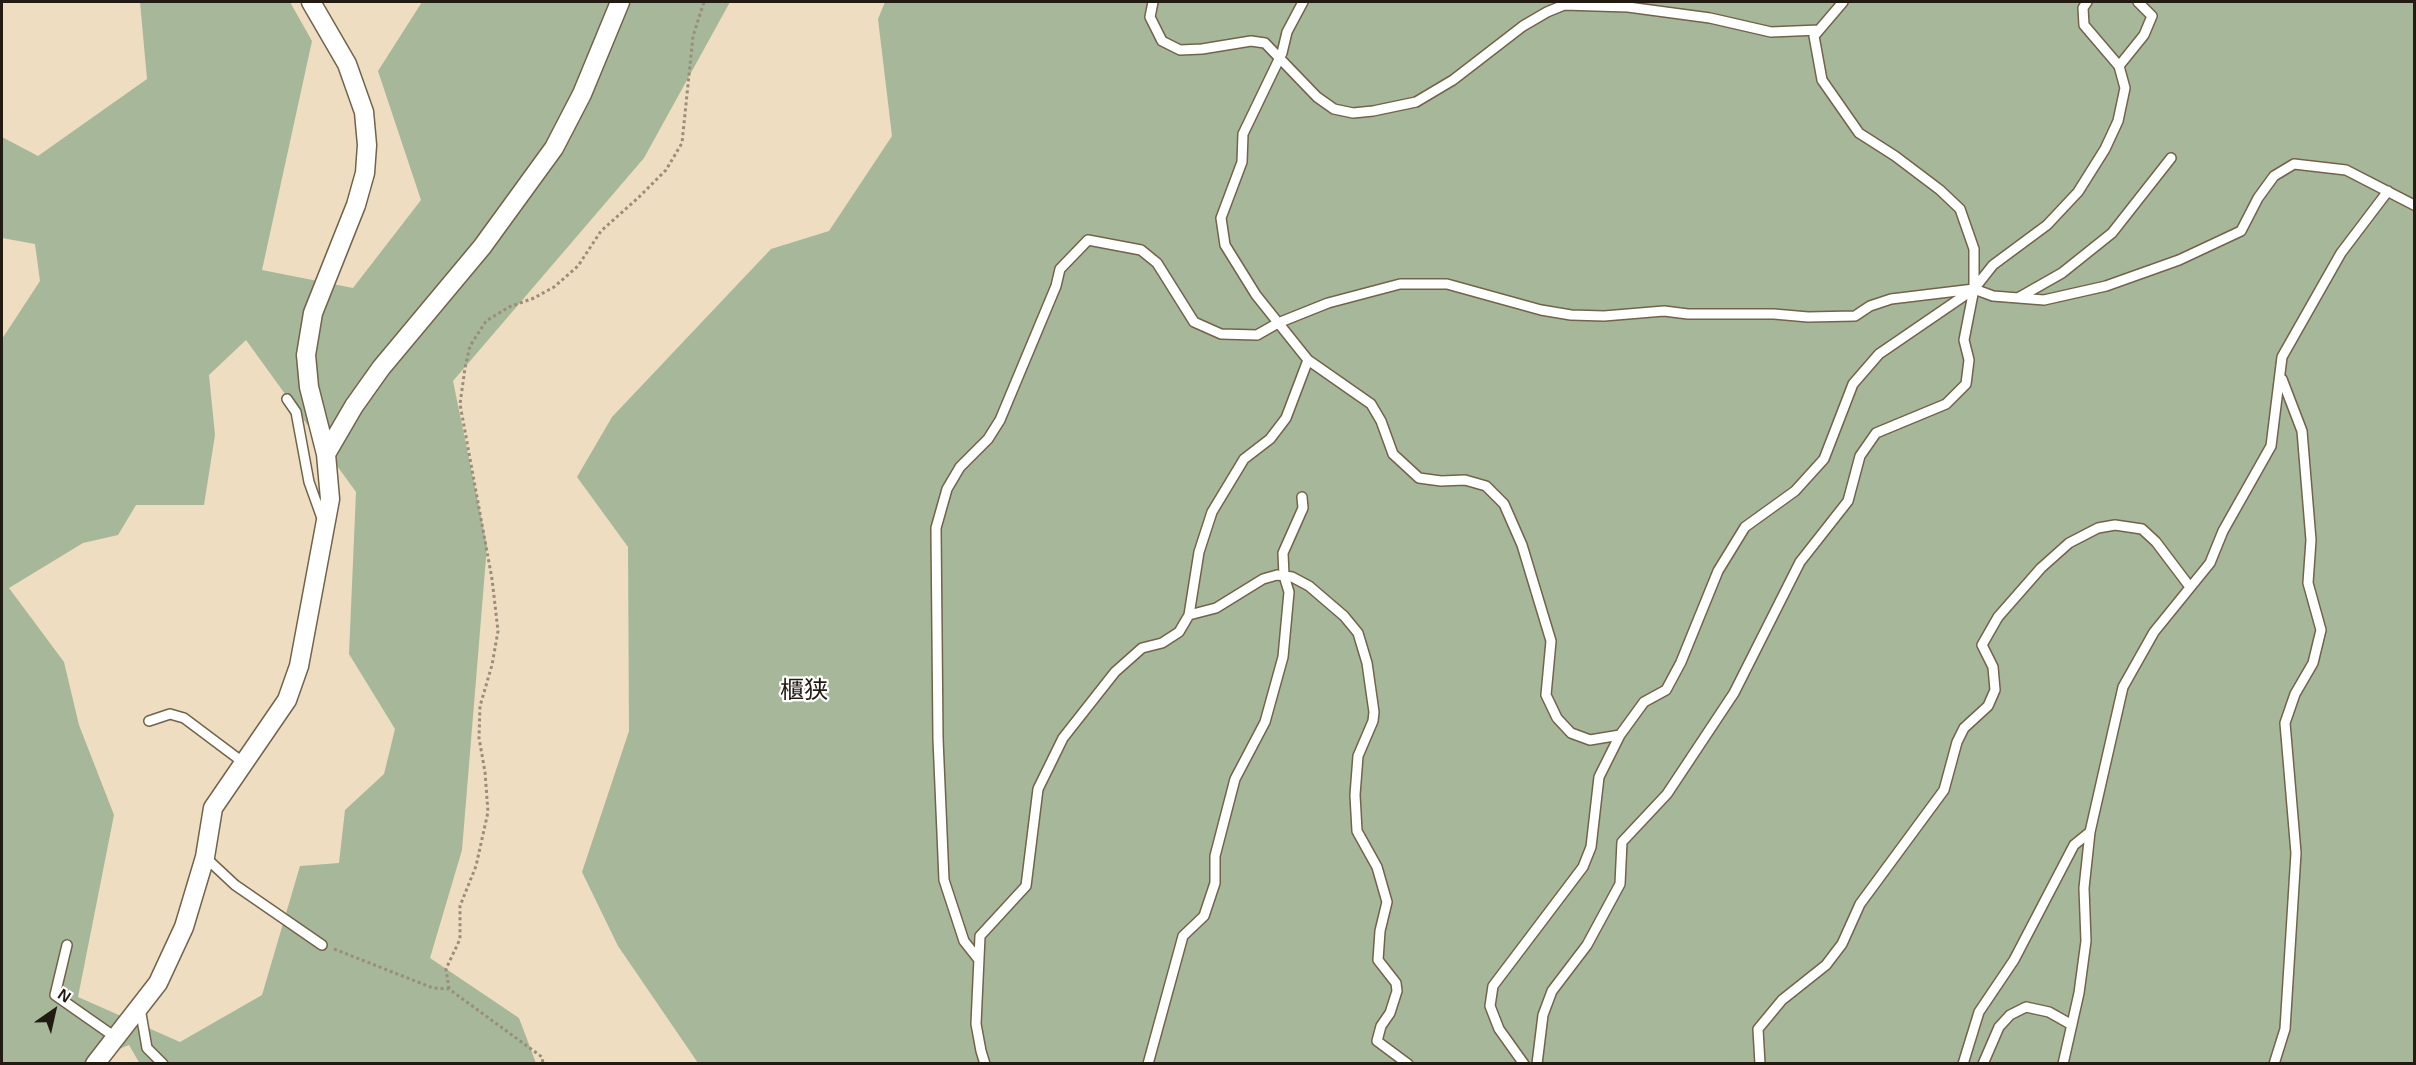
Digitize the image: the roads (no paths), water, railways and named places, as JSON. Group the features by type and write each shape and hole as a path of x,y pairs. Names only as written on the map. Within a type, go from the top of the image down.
{"street":[{"path":"95,1064 158,983 184,927 205,857 213,808 287,700 299,666 330,499 326,454 309,387 306,355 313,314 356,205 365,173 367,145 364,112 347,64 311,2"},
{"path":"326,454 354,406 381,368 482,247 554,148 582,94 621,2"}],"lane":[{"path":"1154,2 1150,17 1162,41 1180,50 1251,41 1265,43 1317,98 1334,109 1353,113 1416,102 1453,81 1523,26 1564,5 1628,7 1710,18 1771,32 1819,30"},
{"path":"1303,2 1287,33 1280,57 1243,134 1242,162 1221,218 1225,244 1256,295 1308,360 1371,404 1381,421 1393,454 1419,478 1441,481 1465,480 1486,486 1504,504 1522,545 1551,641 1546,694 1557,718 1571,733 1590,740 1620,735"},
{"path":"1538,1064 1543,1015 1552,991 1587,945 1620,884 1622,842 1667,794 1734,693 1800,562 1848,501 1860,456 1876,433 1946,404 1966,384 1969,360 1964,340 1974,289 1974,249 1960,209 1940,190 1895,156 1859,133 1822,80 1814,36 1844,2"},
{"path":"1524,1064 1499,1029 1490,1006 1493,986 1583,867 1591,847 1599,777 1620,735 1644,702 1666,690 1681,662 1718,570 1745,527 1795,491 1824,459 1853,384 1879,354 1974,289 1993,265 2047,225 2078,192 2105,149 2118,121 2125,88 2119,66 2084,25 2083,8 2087,2"},
{"path":"2119,66 2144,35 2152,16 2138,2"},
{"path":"2019,298 2062,273 2112,233 2171,158"},
{"path":"979,960 964,941 944,880 938,739 936,528 947,489 960,467 988,439 1000,420 1056,286 1060,269 1088,240 1141,250 1157,263 1194,322 1221,334 1257,335 1278,323 1328,303 1400,284 1447,284 1541,310 1571,315 1604,316 1664,311 1688,314 1855,316 1870,306 1891,299 1974,289 1993,296 2044,300 2106,286 2179,261 2241,231 2258,198 2274,176 2294,164 2346,170 2415,205"},
{"path":"2063,1064 2079,993 2085,941 2084,888 2090,831 2123,687 2154,632 2210,563 2223,531 2271,446 2282,357 2341,253 2388,192"},
{"path":"985,1064 976,1024 980,936 1026,886 1038,789 1063,738 1115,672 1142,648 1162,643 1179,632 1189,615 1199,552 1212,512 1244,459 1269,439 1286,418 1308,360"},
{"path":"2274,1064 2285,1029 2296,853 2285,723 2295,694 2313,663 2321,630 2308,583 2311,540 2302,431 2280,375"},
{"path":"287,399 296,412 309,482 325,526"},
{"path":"1148,1064 1184,936 1204,916 1215,883 1215,856 1235,779 1265,722 1283,657 1289,592 1284,576 1283,553 1303,508 1302,497"},
{"path":"1760,1064 1758,1029 1762,1022 1782,1000 1826,965 1837,951 1860,904 1944,790 1957,742 1964,728 1988,706 1995,690 1993,667 1982,645 1998,618 2041,568 2069,543 2098,528 2115,525 2142,529 2156,542 2190,587"},
{"path":"1189,615 1216,608 1263,579 1276,574 1292,577 1309,586 1344,616 1358,633 1367,663 1374,712 1373,721 1358,756 1355,795 1357,831 1377,867 1387,902 1380,931 1378,960 1396,983 1397,991 1390,1013 1381,1026 1377,1041 1408,1064"},
{"path":"149,721 170,714 184,718 244,763"},
{"path":"1963,1064 1979,1012 2014,960 2074,844 2090,831"},
{"path":"205,857 235,885 322,945"},
{"path":"68,945 55,995 115,1037"},
{"path":"140,1006 147,1048 163,1064"},
{"path":"1983,1064 1999,1027 2010,1015 2026,1007 2049,1012 2072,1025"}],"district":[{"name":"櫃狭","path":"804,691"}]}
